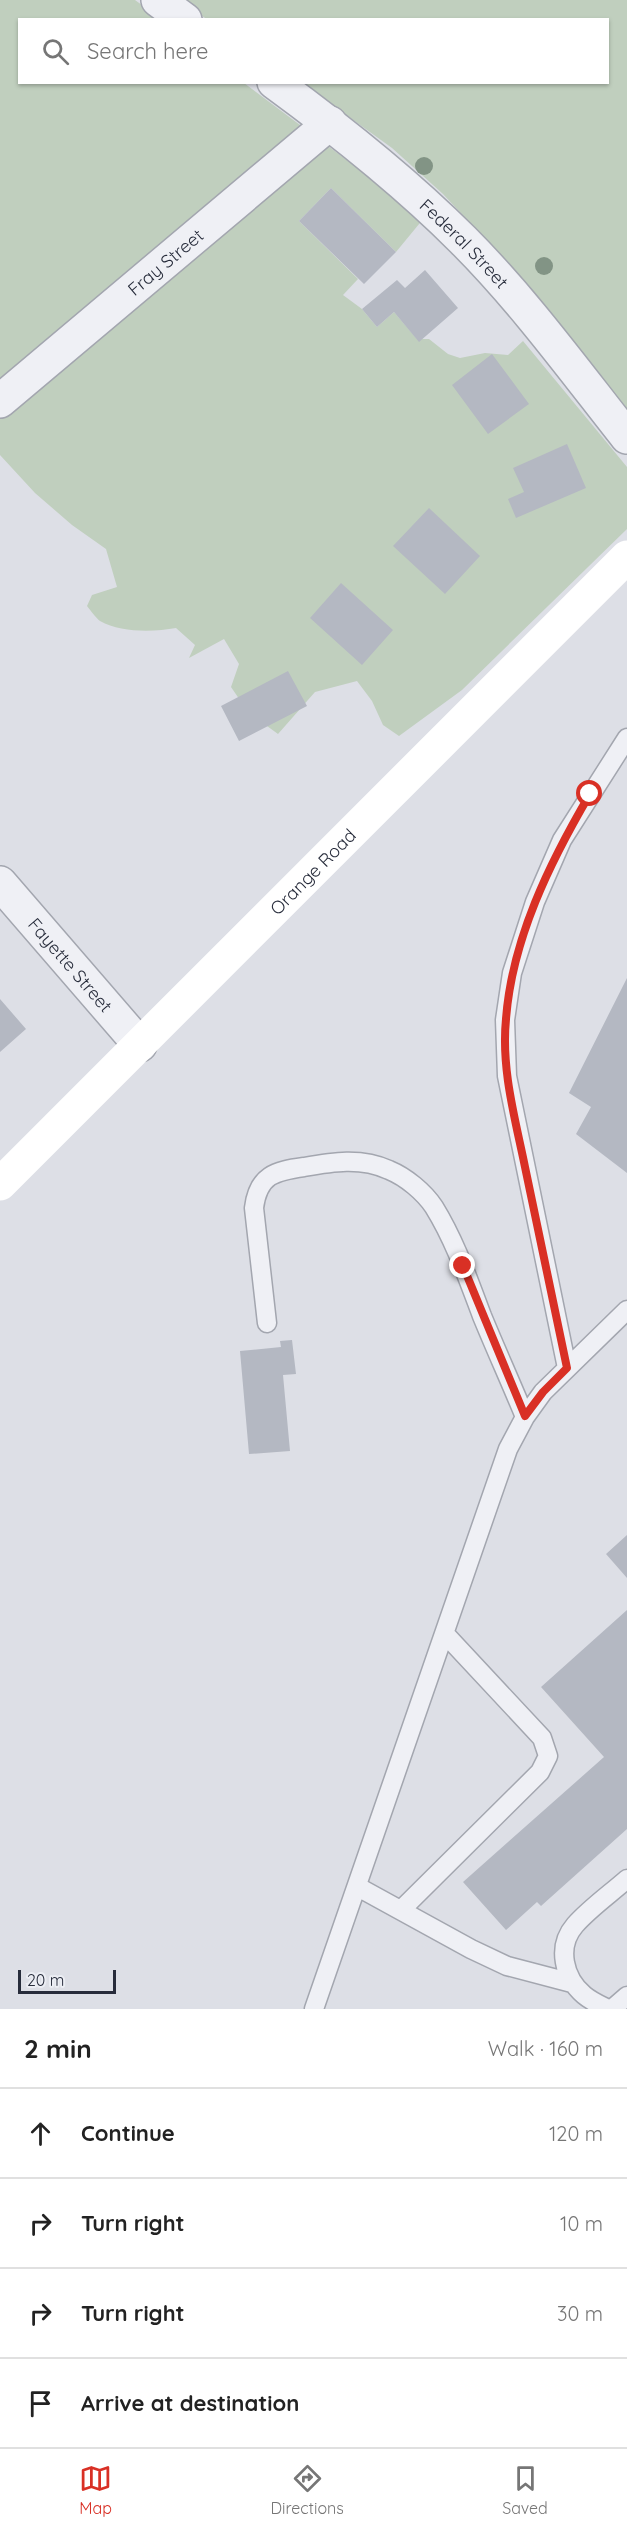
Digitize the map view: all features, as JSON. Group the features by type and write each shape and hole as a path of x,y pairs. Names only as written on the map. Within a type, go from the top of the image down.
{"main road":[{"name":"Orange Road","path":"0,1184 627,557"}],"street":[{"path":"158,0 182,18"},
{"name":"Federal Street","path":"277,84 392,172 464,241 517,300 627,436"},
{"name":"Fray Street","path":"0,401 330,123"},
{"name":"Fayette Street","path":"0,883 140,1045"}],"lane":[{"path":"567,1368 507,1076 505,1020 512,973 535,902 562,840 627,738"},
{"path":"267,1323 254,1208 256,1195 266,1178 277,1171 336,1161 360,1161 388,1169 414,1185 433,1206 463,1266 525,1416"},
{"path":"314,2009 508,1449 525,1416 543,1392 627,1310"},
{"path":"401,1910 540,1772 548,1756 542,1738 445,1634"},
{"path":"627,1879 574,1927 566,1944 564,1962 572,1983 585,1997 610,2009 627,1996"},
{"path":"358,1887 471,1949 507,1966 572,1983"}],"green space":[{"path":"0,0 135,0 160,18 18,18 18,84 245,84 424,218 396,252 331,188 299,221 358,279 343,295 362,309 377,327 394,312 417,339 429,339 448,354 460,358 485,353 508,355 523,341 627,467 627,529 462,690 399,736 383,725 372,701 357,681 315,692 278,734 248,712 231,687 239,664 224,639 189,658 195,645 176,628 127,630 108,625 95,616 87,606 92,595 117,587 106,549 72,525 35,493 0,455"},
{"path":"179,0 627,0 627,414 471,224 443,194 392,148 303,84 609,84 609,18 205,18"}],"building":[{"path":"331,188 396,252 364,284 299,221"},
{"path":"425,270 458,308 419,342 394,312 377,327 362,309 397,280 405,288"},
{"path":"492,354 529,404 488,434 452,385"},
{"path":"567,444 586,488 516,518 508,499 524,492 513,468"},
{"path":"429,508 480,556 445,594 393,546"},
{"path":"341,583 393,630 362,665 310,618"},
{"path":"288,671 307,706 239,741 221,706"},
{"path":"627,978 627,1173 576,1134 591,1107 569,1093"},
{"path":"0,999 26,1029 0,1052"},
{"path":"292,1340 296,1374 283,1375 290,1451 249,1454 240,1351 281,1347 280,1341"},
{"path":"627,1535 627,1578 606,1554"},
{"path":"627,1610 627,1829 541,1906 537,1902 506,1930 463,1882 604,1757 541,1687"}],"route":[{"path":"463,1266 525,1416 543,1392 567,1368 507,1076 505,1020 512,973 535,902 562,840 590,794"}]}
